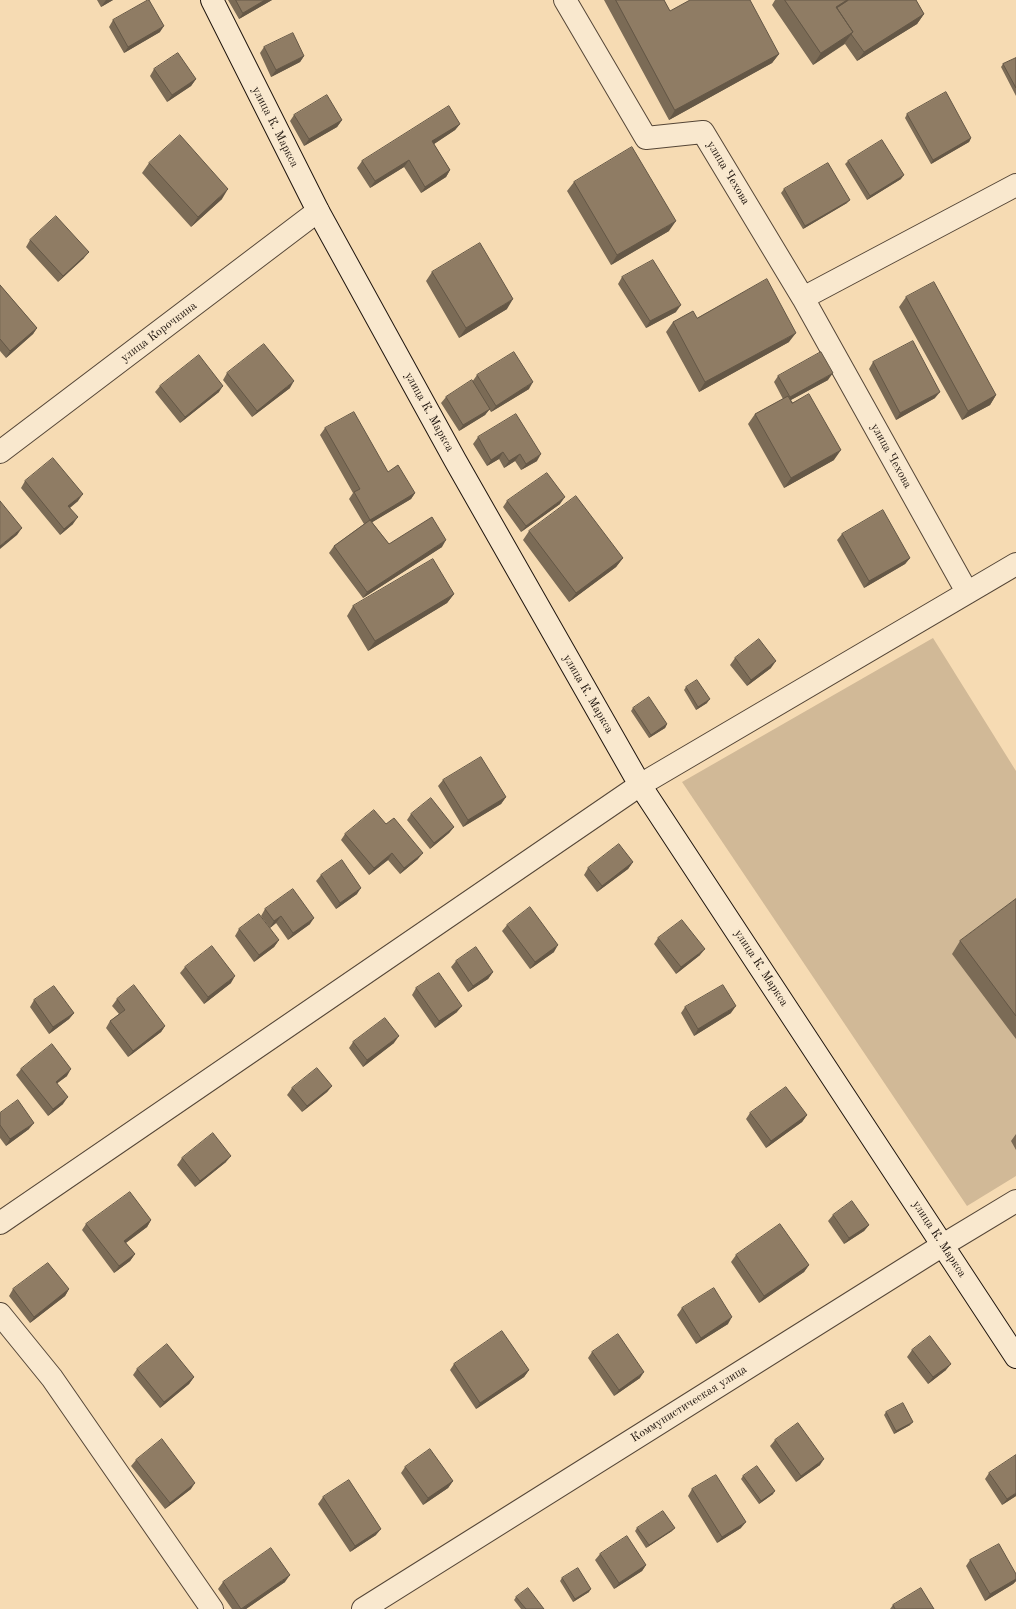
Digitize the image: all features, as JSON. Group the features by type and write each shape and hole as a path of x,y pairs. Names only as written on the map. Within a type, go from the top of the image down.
{"street":[{"name":"улица К. Маркса","path":"212,0 318,211 452,454 640,785 1016,1357"},
{"name":"улица Чехова","path":"565,0 646,138 704,132 803,298 967,592"},
{"path":"803,298 1016,185"},
{"name":"улица Корочкина","path":"0,452 318,211"},
{"path":"0,1223 640,785 1016,564"},
{"name":"Коммунистическая улица","path":"363,1609 943,1245 1016,1201"},
{"path":"0,1314 52,1378 212,1609"}],"shaded area":[{"path":"933,638 1016,771 1016,1176 967,1206 682,782"}],"building":[{"path":"148,0 164,26 128,47 113,20"},
{"path":"236,0 265,0 243,13"},
{"path":"616,0 664,0 670,11 690,0 750,0 779,54 675,110"},
{"path":"785,0 847,0 836,7 853,32 821,53"},
{"path":"849,0 916,0 924,14 864,52 851,34 853,32 837,8"},
{"path":"293,33 304,56 276,70 264,47"},
{"path":"178,53 196,79 172,95 154,69"},
{"path":"1016,58 1016,88 1003,64"},
{"path":"946,92 971,138 933,160 907,114"},
{"path":"327,95 342,120 309,139 294,115"},
{"path":"449,106 460,124 432,141 450,170 425,187 409,160 375,181 362,161"},
{"path":"180,135 228,189 198,217 149,163"},
{"path":"882,140 904,175 870,196 848,161"},
{"path":"632,147 676,221 617,255 574,182"},
{"path":"828,163 850,200 805,226 784,189"},
{"path":"56,216 89,252 63,276 30,240"},
{"path":"480,243 513,299 466,328 432,272"},
{"path":"653,260 681,305 650,321 622,277"},
{"path":"767,279 796,333 705,382 673,322 693,311 697,318"},
{"path":"934,282 996,395 968,411 906,297"},
{"path":"0,285 37,328 10,351 0,339"},
{"path":"913,341 940,392 900,413 873,362"},
{"path":"264,344 294,381 257,411 227,373"},
{"path":"514,352 533,382 496,406 477,375"},
{"path":"821,352 833,373 790,397 778,376"},
{"path":"199,355 223,386 185,417 160,386"},
{"path":"472,380 490,409 463,425 446,397"},
{"path":"809,394 841,450 791,478 755,414 788,396 792,403"},
{"path":"354,412 388,472 398,465 415,493 370,520 354,492 360,489 325,428"},
{"path":"516,414 541,454 526,464 520,454 509,461 503,452 491,460 478,437"},
{"path":"53,458 83,494 68,506 78,517 64,529 25,481"},
{"path":"547,473 565,497 526,526 507,501"},
{"path":"576,496 623,558 576,593 529,531"},
{"path":"0,501 22,528 0,546"},
{"path":"883,510 910,558 869,581 842,534"},
{"path":"432,517 446,540 367,592 334,546 370,520 389,544"},
{"path":"433,559 454,594 375,641 353,606"},
{"path":"759,639 776,661 751,680 735,658"},
{"path":"697,680 710,699 698,707 686,687"},
{"path":"649,697 667,724 651,735 633,708"},
{"path":"481,757 506,797 468,820 443,780"},
{"path":"431,798 454,827 434,843 411,814"},
{"path":"374,810 386,824 394,818 423,853 404,868 392,853 374,868 345,834"},
{"path":"619,844 633,862 602,886 588,868"},
{"path":"342,860 361,888 340,903 321,875"},
{"path":"293,889 314,918 293,933 281,916 274,921 265,909"},
{"path":"1016,899 1016,1016 960,941"},
{"path":"530,907 558,945 535,962 507,925"},
{"path":"259,914 279,940 259,955 239,929"},
{"path":"682,920 705,949 681,967 658,938"},
{"path":"212,946 235,976 208,997 185,967"},
{"path":"476,947 493,972 473,986 456,961"},
{"path":"439,973 462,1006 439,1021 416,988"},
{"path":"134,985 165,1026 133,1051 110,1021 125,1010 117,999"},
{"path":"723,985 736,1006 698,1029 685,1007"},
{"path":"54,986 74,1013 53,1027 34,1000"},
{"path":"385,1018 399,1036 367,1060 353,1042"},
{"path":"52,1044 71,1069 56,1082 68,1097 53,1109 21,1069"},
{"path":"317,1068 332,1086 307,1106 292,1088"},
{"path":"786,1087 807,1115 771,1141 750,1113"},
{"path":"18,1100 34,1123 10,1139 0,1125 0,1113"},
{"path":"213,1133 231,1156 200,1181 182,1158"},
{"path":"130,1192 151,1220 124,1241 135,1254 119,1266 86,1224"},
{"path":"852,1201 869,1225 849,1238 833,1215"},
{"path":"780,1224 809,1265 764,1296 736,1255"},
{"path":"48,1263 69,1289 34,1317 13,1289"},
{"path":"714,1288 732,1317 701,1338 682,1308"},
{"path":"502,1331 529,1370 480,1403 454,1364"},
{"path":"618,1334 644,1372 619,1390 592,1352"},
{"path":"930,1336 951,1364 933,1377 912,1350"},
{"path":"167,1344 194,1377 164,1402 137,1369"},
{"path":"903,1403 913,1422 896,1431 886,1412"},
{"path":"798,1423 824,1459 801,1476 775,1440"},
{"path":"162,1439 195,1483 170,1503 136,1460"},
{"path":"430,1449 453,1481 428,1498 405,1467"},
{"path":"1016,1455 1016,1493 1007,1499 989,1473"},
{"path":"757,1466 775,1491 761,1501 743,1476"},
{"path":"716,1475 746,1522 722,1537 692,1489"},
{"path":"349,1480 381,1529 355,1546 323,1497"},
{"path":"663,1511 675,1528 649,1545 637,1528"},
{"path":"627,1536 646,1565 619,1583 600,1554"},
{"path":"999,1544 1016,1574 1016,1579 990,1594 970,1560"},
{"path":"271,1548 290,1575 241,1609 223,1582"},
{"path":"578,1568 591,1589 575,1599 562,1578"},
{"path":"528,1588 544,1609 526,1609 516,1597"},
{"path":"921,1588 934,1609 895,1609 893,1605"}]}
